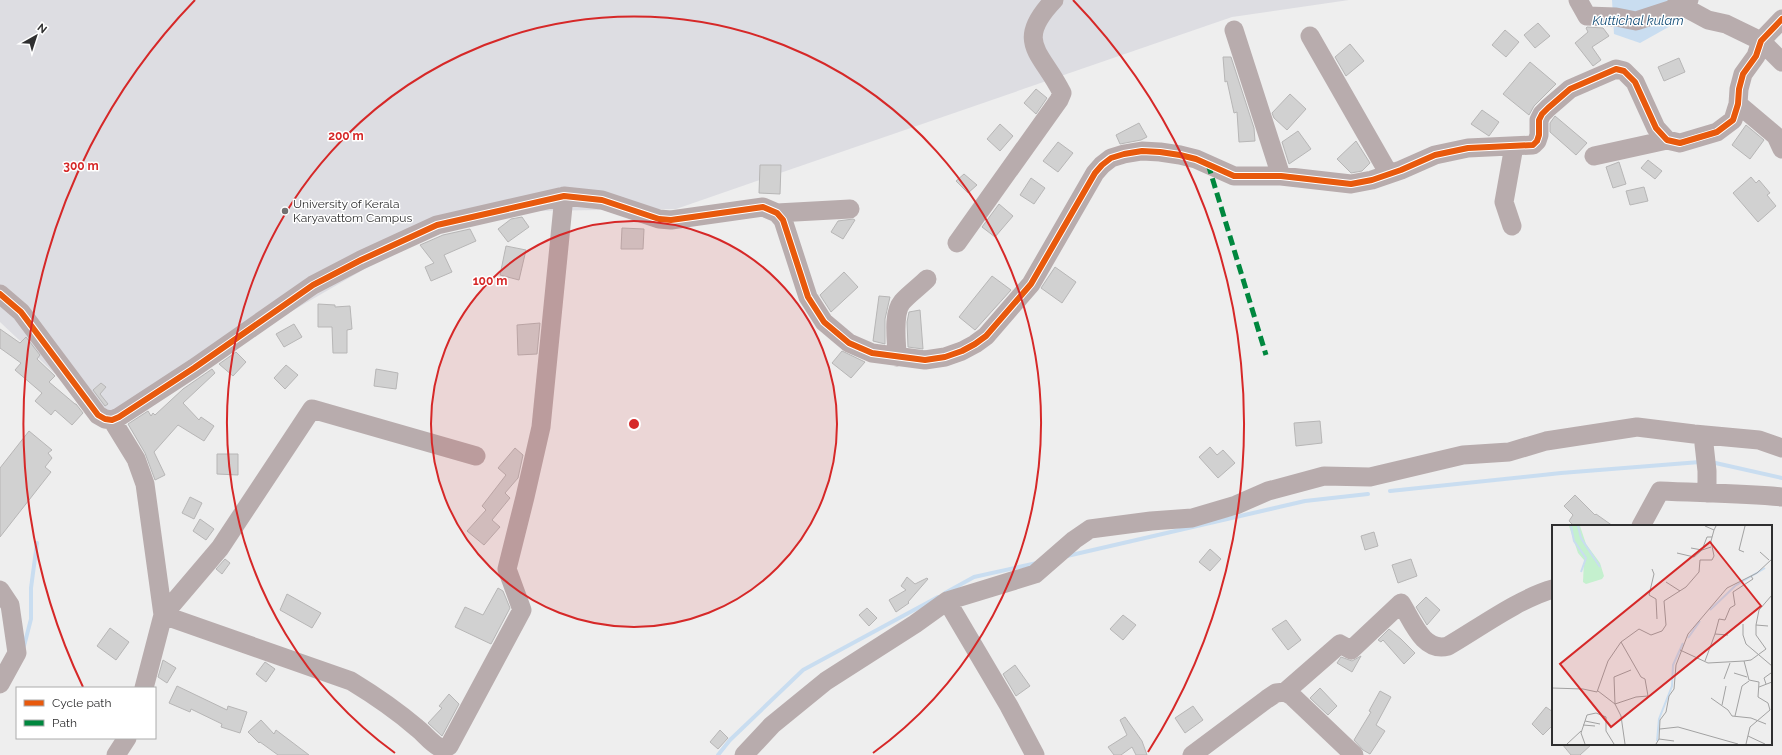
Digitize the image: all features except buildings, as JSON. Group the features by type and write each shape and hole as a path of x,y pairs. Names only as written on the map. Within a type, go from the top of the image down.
{"street":[{"path":"957,243 1059,100 1062,93 1035,50 1032,38 1035,25 1046,8 1054,0"},
{"path":"1578,0 1587,16 1616,17 1636,21 1682,2 1708,20 1726,24 1761,41 1782,62"},
{"path":"1594,156 1667,140 1680,143 1717,132 1733,120 1738,104 1739,89 1743,74 1756,56 1761,41 1782,19"},
{"path":"1234,30 1281,176"},
{"path":"1310,36 1389,174"},
{"path":"777,213 783,220 808,297 824,322 849,343 872,353 925,360 945,357 968,348 986,336 1031,284 1085,189 1102,165 1111,158 1124,154 1142,151 1160,152 1196,159 1234,176 1281,176 1351,184 1372,180 1389,174 1435,154 1468,148 1533,145 1537,141 1539,135 1539,120 1542,114 1570,89 1616,69 1624,71 1635,82 1656,128 1667,140"},
{"path":"1738,104 1776,136 1782,148"},
{"path":"1512,226 1504,202 1514,146"},
{"path":"163,615 351,680 381,700 417,728 436,746 443,749 449,746 522,610 507,569 541,427 564,196"},
{"path":"0,294 21,312 98,415 105,420 112,420 129,411 194,368 313,285 361,260 437,225 564,196 602,200 659,219 671,220 762,208 777,213 850,209"},
{"path":"898,357 896,317 898,310 907,297 927,279"},
{"path":"163,615 220,548 312,409 476,456"},
{"path":"112,420 136,459 145,484 163,615 144,687"},
{"path":"744,755 772,725 826,681 915,624 947,601 1035,574 1090,528 1192,518 1236,505 1286,486 1324,476 1370,477 1463,455 1509,452 1546,441 1637,426 1705,453 1759,440 1782,448"},
{"path":"1705,453 1707,493"},
{"path":"1642,525 1660,491 1739,493 1782,497"},
{"path":"1192,755 1267,698 1276,693 1285,692 1340,644 1351,650 1401,603 1422,638 1431,646 1441,648 1448,646 1520,604 1552,589"},
{"path":"0,590 10,605 17,653 0,684"},
{"path":"947,601 1009,706 1034,755"},
{"path":"1285,692 1292,696 1354,755"},
{"path":"116,755 126,739"}],"shaded area":[{"name":"University of Kerala Karyavattom Campus","path":"0,0 1349,0 1232,17 676,209 463,212 104,420 0,322"}],"water":[{"name":"Kuttichal kulam","path":"1612,0 1683,0 1690,15 1640,43 1614,34"}],"waterway":[{"path":"1390,491 1561,473 1700,462"},
{"path":"1711,462 1782,478"},
{"path":"1067,556 1305,501 1368,494"},
{"path":"24,646 31,619 31,588 37,543"},
{"path":"945,593 974,577 1037,563"},
{"path":"718,755 730,740 803,670 938,597"}],"marked path":[{"path":"1208,164 1266,355"}],"cycle path":[{"path":"0,294 21,312 98,415 105,419 112,420 119,417 194,368 313,285 361,260 437,225 564,196 602,200 659,219 671,220 763,207 777,213 783,220 808,297 824,322 849,343 872,353 925,360 945,357 962,351 986,336 1031,284 1095,173 1111,158 1142,151 1160,152 1196,159 1234,176 1281,176 1351,184 1372,180 1401,170 1435,155 1468,148 1533,145 1537,141 1539,135 1539,120 1548,108 1570,89 1616,69 1624,71 1635,82 1656,128 1667,140 1680,143 1717,132 1733,120 1738,104 1739,89 1743,74 1756,56 1761,41 1782,19"}],"place":[{"name":"University of Kerala Karyavattom Campus","path":"285,211"}]}
